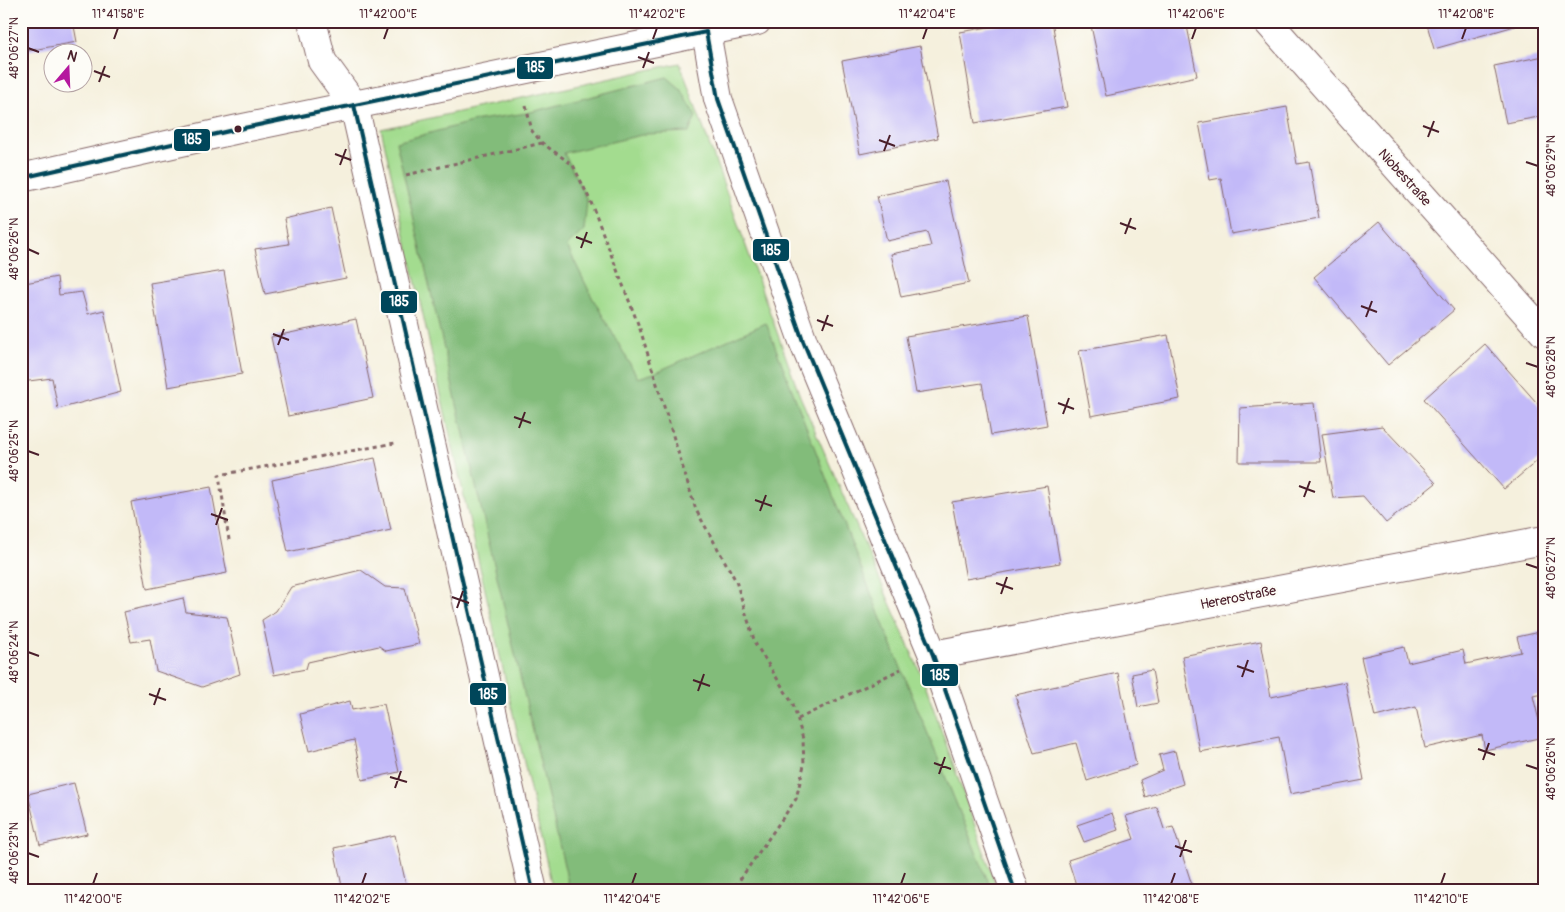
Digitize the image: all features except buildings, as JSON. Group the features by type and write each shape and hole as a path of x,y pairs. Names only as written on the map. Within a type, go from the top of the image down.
{"street":[{"path":"312,21 322,61 354,105 533,891"},
{"path":"21,178 354,105 757,21"},
{"name":"Niobestraße","path":"1267,21 1544,333"},
{"path":"706,32 718,99 804,341 933,655 1015,891"},
{"name":"Hererostraße","path":"933,655 1544,540"}],"path":[{"path":"522,71 527,113 532,131 542,143 573,165 590,200 640,329 696,510 736,581 755,643 793,704 798,719 803,739 804,765 796,799 732,891"},
{"path":"371,182 542,143"},
{"path":"229,540 219,475 429,436"},
{"path":"798,719 933,655"}],"green space":[{"path":"680,63 800,396 923,679 998,891 553,891 381,129"},
{"path":"667,77 681,89 696,116 689,132 646,134 564,153 587,200 584,230 567,246 592,297 638,378 654,373 766,323 881,619 992,891 570,891 396,142 479,120 527,113"}],"transit line":[{"name":"185","path":"706,32 718,99 803,341 933,655 1015,891"},
{"name":"185","path":"21,178 234,130 706,32"},
{"name":"185","path":"354,105 533,891"}]}
